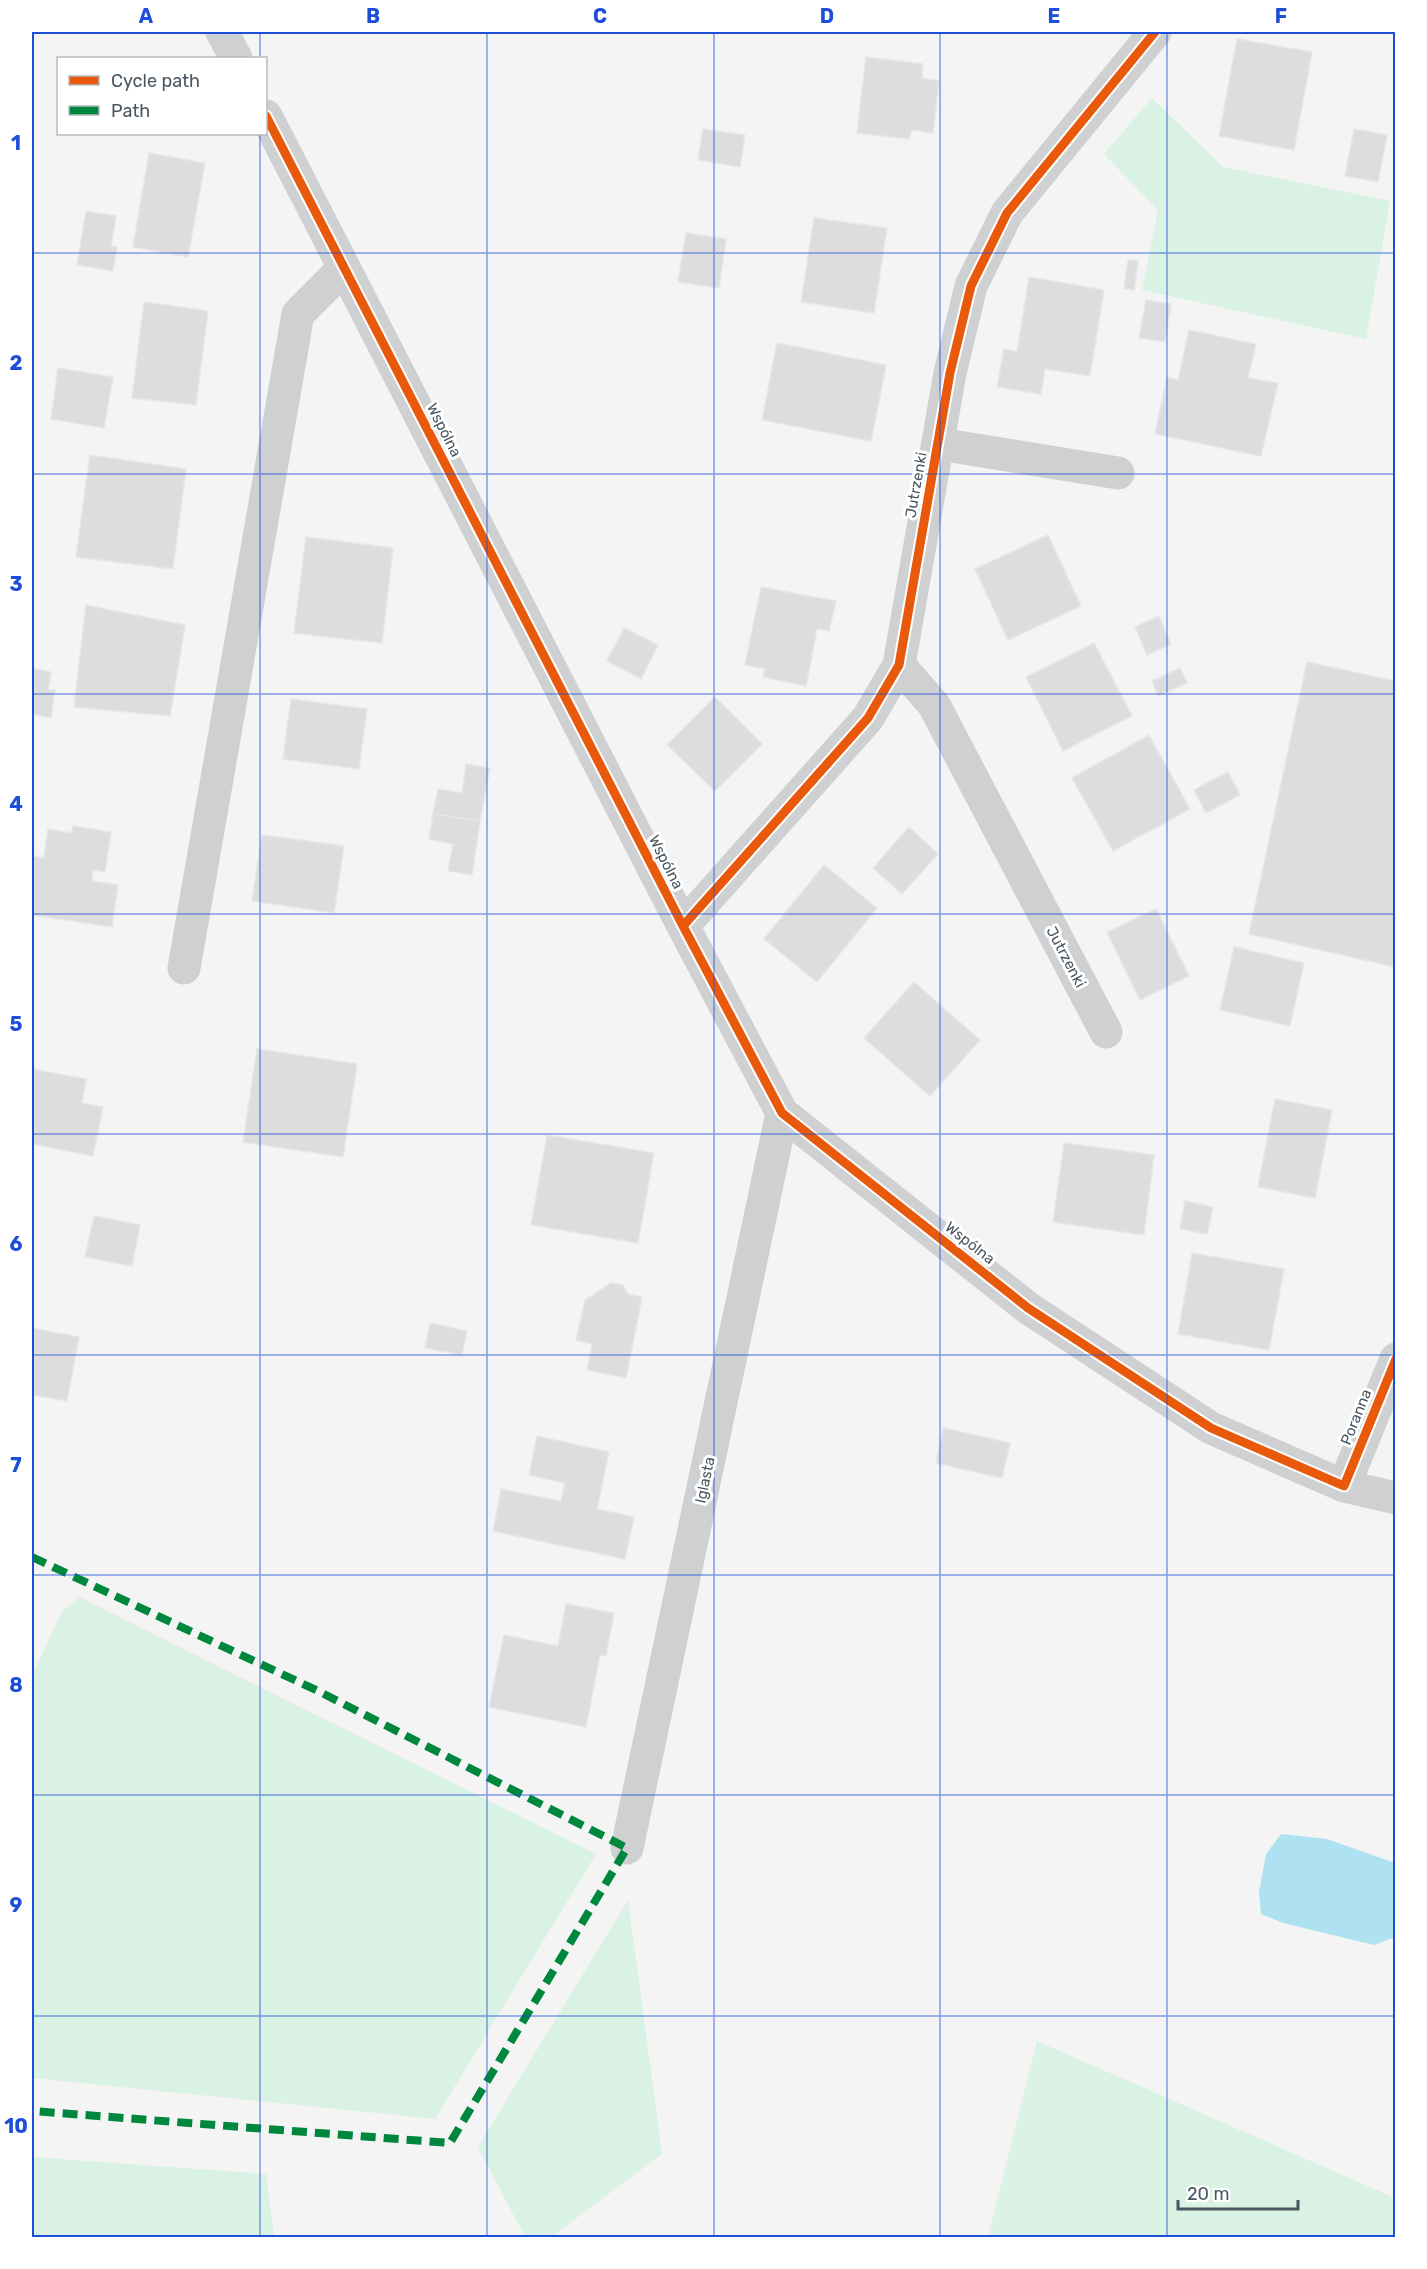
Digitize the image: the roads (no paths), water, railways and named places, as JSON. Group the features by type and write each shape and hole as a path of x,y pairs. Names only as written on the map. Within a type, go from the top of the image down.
{"street":[{"path":"222,32 235,57"},
{"name":"Jutrzenki","path":"683,926 868,718 899,665 950,373 971,286 1007,213 1155,32"},
{"name":"Wspólna","path":"267,118 683,926 782,1113 1037,1314 1211,1428 1344,1486 1395,1498"},
{"path":"184,968 298,314 344,268"},
{"name":"Jutrzenki","path":"939,444 1118,473"},
{"name":"Jutrzenki","path":"899,665 934,705 1106,1032"},
{"name":"Iglasta","path":"627,1848 782,1113"},
{"name":"Poranna","path":"1344,1486 1395,1359"}],"water":[{"path":"1281,1834 1327,1839 1395,1863 1395,1937 1374,1945 1283,1923 1261,1914 1259,1892 1266,1854"}]}
